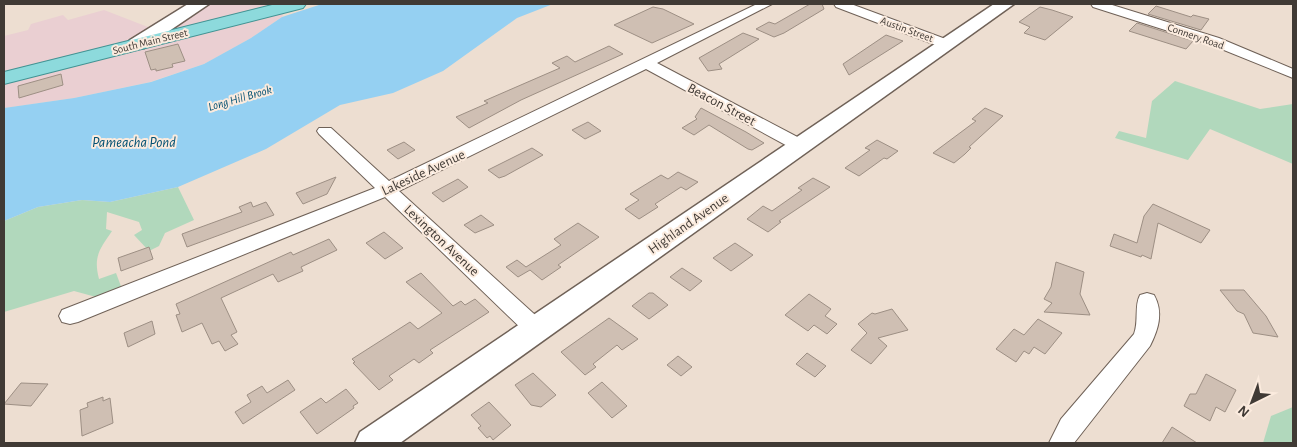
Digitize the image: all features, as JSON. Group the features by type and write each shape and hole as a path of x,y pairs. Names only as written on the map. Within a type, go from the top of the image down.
{"main road":[{"name":"South Main Street","path":"4,78 297,4"}],"street":[{"path":"137,44 200,4"},
{"name":"Lakeside Avenue","path":"70,316 388,189 766,4"},
{"name":"Austin Street","path":"840,4 946,44"},
{"name":"Highland Avenue","path":"372,443 799,145 1005,4"},
{"name":"Connery Road","path":"1098,4 1214,41 1293,74"},
{"name":"Beacon Street","path":"646,63 799,145"},
{"name":"Lexington Avenue","path":"325,131 536,329"},
{"path":"1066,435 1142,340 1148,328 1150,316 1147,301"}],"shaded area":[{"path":"186,4 287,4 282,17 251,38 204,64 150,82 74,98 4,108 4,36 28,30 31,24 63,15 68,20 104,10 148,27"}],"green space":[{"path":"1175,81 1260,109 1293,104 1293,164 1210,129 1188,160 1115,138 1119,131 1146,138 1152,101"},
{"path":"178,187 194,220 165,233 159,246 149,251 134,235 142,230 139,222 107,212 106,229 112,231 97,258 97,271 99,279 116,273 122,289 96,297 74,291 4,312 4,221 38,207 82,200 110,202"},
{"path":"1293,407 1293,443 1263,443 1271,416"}],"water":[{"name":"Pameacha Pond","path":"322,4 553,4 517,18 443,71 393,93 340,105 266,149 178,187 110,202 82,200 38,207 4,221 4,108 74,98 151,82 204,64 251,38 282,17"}],"building":[{"path":"810,4 822,4 824,9 784,33 774,37 756,29 769,22 775,24"},
{"path":"1156,6 1191,17 1193,15 1209,19 1201,30 1148,14"},
{"path":"653,7 663,9 694,24 652,43 614,25"},
{"path":"1040,7 1073,17 1045,40 1024,33 1030,27 1019,22"},
{"path":"1137,23 1193,41 1186,49 1129,31"},
{"path":"743,33 759,39 719,64 722,69 708,71 699,58"},
{"path":"886,35 903,41 849,75 843,64"},
{"path":"178,44 185,61 172,64 173,67 156,71 156,69 151,70 145,52"},
{"path":"609,46 623,54 521,100 469,128 456,117 488,103 484,101 560,68 552,63 567,56 575,62"},
{"path":"61,74 63,85 19,98 18,86"},
{"path":"701,108 764,143 752,150 709,125 694,135 682,128 697,119 695,117"},
{"path":"985,108 1003,116 969,147 971,148 965,154 954,163 933,153 976,121 972,119"},
{"path":"588,122 601,131 585,139 572,130"},
{"path":"877,140 898,151 887,159 884,158 859,176 845,168 870,150 865,148"},
{"path":"404,142 415,150 398,159 387,150"},
{"path":"532,148 543,155 499,178 488,170"},
{"path":"678,172 698,182 686,190 681,187 655,204 658,207 639,219 625,209 639,200 630,194 661,175 668,179"},
{"path":"336,177 327,194 303,204 296,193"},
{"path":"813,178 830,187 779,221 781,222 768,232 747,219 763,206 772,211 802,190 798,188"},
{"path":"458,179 468,187 443,202 432,193"},
{"path":"251,202 253,207 266,202 274,215 187,247 182,234 242,212 239,207"},
{"path":"1153,204 1210,230 1201,243 1158,223 1151,259 1110,246 1114,234 1137,243 1144,216"},
{"path":"481,215 494,225 475,233 464,225"},
{"path":"578,223 599,237 558,265 561,267 542,280 530,270 518,277 506,267 517,260 526,267 561,245 554,239"},
{"path":"384,232 403,248 385,259 366,243"},
{"path":"329,239 337,250 301,267 303,271 278,282 273,274 221,298 237,332 231,335 238,344 225,351 219,341 212,344 202,323 182,332 176,315 180,314 176,304 291,252 293,255"},
{"path":"735,243 753,255 731,271 713,258"},
{"path":"149,247 153,259 121,271 118,258"},
{"path":"1056,262 1084,272 1080,294 1090,315 1044,312 1052,303 1044,299 1051,287"},
{"path":"682,268 702,281 690,291 670,277"},
{"path":"421,273 453,306 461,301 465,305 475,299 489,312 430,350 433,353 419,363 414,359 389,376 393,380 379,390 353,363 355,362 352,359 410,322 418,329 442,313 406,282"},
{"path":"1220,290 1244,290 1266,316 1278,337 1253,333 1244,314 1237,311"},
{"path":"649,293 653,293 668,305 649,319 632,306"},
{"path":"809,294 831,309 825,316 837,324 827,334 814,325 808,331 785,315"},
{"path":"892,309 908,330 878,338 887,346 871,364 851,350 867,333 858,324 872,313 875,314"},
{"path":"609,318 638,339 622,350 617,345 593,364 596,367 585,375 561,352"},
{"path":"1038,319 1062,333 1045,354 1034,347 1029,354 1024,351 1016,362 996,349 1014,329 1024,335"},
{"path":"152,321 155,334 128,347 124,333"},
{"path":"807,353 826,366 815,377 796,364"},
{"path":"678,356 692,367 681,376 667,365"},
{"path":"533,373 556,395 541,407 531,405 515,385"},
{"path":"1206,374 1236,390 1225,412 1216,407 1210,421 1184,406 1190,394 1196,394"},
{"path":"288,380 295,390 243,424 235,412 251,402 247,395 262,386 267,393"},
{"path":"602,382 627,406 612,418 588,393"},
{"path":"21,383 48,384 31,406 4,404"},
{"path":"346,389 358,403 353,406 354,408 317,434 300,412 321,398 326,403"},
{"path":"103,397 103,401 110,398 113,423 82,436 80,410 88,407 87,403"},
{"path":"489,402 511,425 493,440 490,436 487,438 478,428 481,426 471,415"},
{"path":"1172,427 1197,443 1162,443"}],"water label":[{"name":"Long Hill Brook","path":"240,98"}]}
